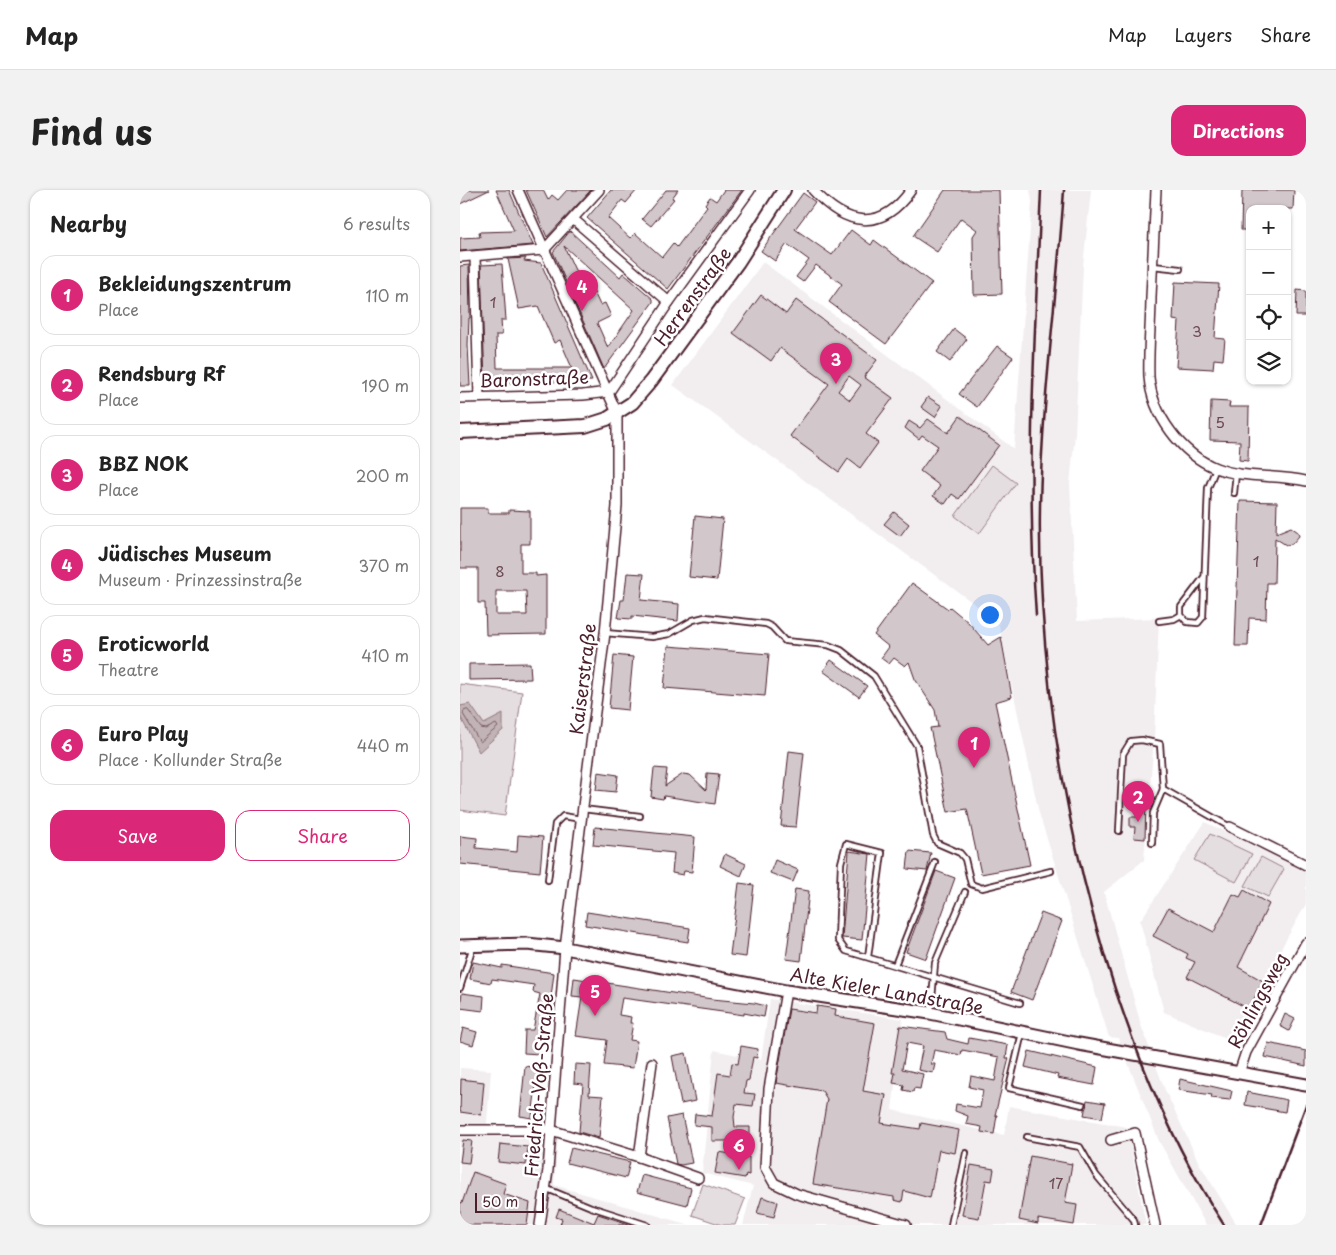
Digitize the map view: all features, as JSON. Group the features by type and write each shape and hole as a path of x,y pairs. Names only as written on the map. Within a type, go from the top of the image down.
{"main road":[{"name":"Herrenstraße","path":"617,413 636,398 656,374 738,262 784,190"},
{"path":"460,432 566,429 596,423 617,413"}],"street":[{"path":"518,190 617,413"},
{"path":"460,257 544,250 599,190"},
{"name":"Herrenstraße","path":"609,392 669,302 750,190"},
{"path":"813,190 827,203 855,219 874,220 885,216 902,202 911,190"},
{"path":"1156,190 1152,266 1150,378 1154,397 1173,436 1194,455 1216,468 1236,473 1286,476 1306,481"},
{"path":"573,219 669,302"},
{"path":"475,257 479,398"},
{"name":"Baronstraße","path":"460,398 583,395 609,392"},
{"name":"Kaiserstraße","path":"565,948 605,633 616,506 617,413"},
{"path":"1230,826 1306,865"},
{"name":"Röhlingsweg","path":"1239,1073 1246,1052 1306,943"},
{"name":"Alte Kieler Landstraße","path":"460,946 528,944 565,948 786,990 930,1013 1306,1085"},
{"name":"Friedrich-Voß-Straße","path":"540,1225 551,1130 565,948"},
{"path":"786,990 769,1089 765,1167 774,1182 797,1194 906,1225"},
{"path":"639,1157 652,1063"},
{"path":"460,1130 551,1130 639,1157 698,1178"},
{"path":"1111,1140 1135,1133 1155,1225"}],"lane":[{"path":"1152,266 1180,269"},
{"path":"1180,615 1187,622 1198,622 1205,617 1204,577 1208,488 1216,468"},
{"path":"1234,493 1236,473"},
{"path":"1159,621 1174,619 1180,615 1181,607 1204,577"},
{"path":"605,633 652,637 669,634 693,620 706,617 766,624 772,626 785,641 828,645 841,650 874,676 917,746 936,843 960,853 965,859 972,884 982,888 1051,871"},
{"path":"1119,831 1123,754 1131,741 1142,740 1160,744 1163,789 1153,813 1152,843"},
{"path":"1163,789 1230,826"},
{"path":"583,809 640,816"},
{"path":"548,880 555,824 562,816 581,819"},
{"path":"868,957 882,853 846,844 841,862 838,940 846,951 868,957 895,964 1020,1003"},
{"path":"895,964 935,862"},
{"path":"930,1013 933,1005 935,963 965,892"},
{"path":"460,988 473,945"},
{"path":"1023,1032 1010,1088 1083,1104"},
{"path":"1027,1138 1080,1147 1096,1175 1134,1220 1135,1225"},
{"path":"951,1225 966,1153"},
{"path":"545,1188 591,1207 647,1225"}],"shaded area":[{"path":"1030,190 1091,190 1083,266 1075,434 1070,484 1077,621 1159,618 1154,739 1144,860 1104,892 1141,1025 1165,1090 1199,1163 1237,1225 1206,1225 1159,1141 1118,1038 1109,1037 1039,813 998,621 673,385 763,262 1014,449 1032,201"},
{"path":"992,465 1016,483 979,534 955,516"},
{"path":"460,684 522,692 505,816 460,810"},
{"path":"1205,822 1306,872 1306,904 1230,1040 1164,1012 1140,921"},
{"path":"1210,834 1252,854 1236,882 1194,860"},
{"path":"1261,857 1284,869 1268,897 1245,886"},
{"path":"770,999 903,1019 892,1110 1004,1135 1009,1106 1127,1127 1146,1225 743,1225 753,1186 702,1173 714,1050 761,1060"},
{"path":"460,1068 491,1070 486,1136 558,1140 554,1185 689,1225 460,1225"},
{"path":"703,1184 745,1199 735,1225 722,1225 692,1215"}],"water":[{"path":"470,704 484,724 503,714 503,730 479,752 460,716 460,706"}],"building":[{"path":"460,190 489,190 460,204"},
{"path":"496,190 509,190 533,245 460,251 460,238 480,237 479,232 514,231"},
{"path":"526,190 543,190 548,200 552,195 558,200 567,190 591,190 547,237"},
{"path":"611,190 637,190 626,203 622,200 608,218 630,238 635,233 662,257 673,243 677,247 707,206 705,204 710,197 716,201 724,190 742,190 668,289 587,218"},
{"path":"666,190 678,190 672,198 674,199 651,226 642,219"},
{"path":"945,190 999,190 1002,294 974,295 973,236 977,230 961,218 937,252 913,236"},
{"path":"1242,190 1294,190 1293,209 1291,209 1291,205 1246,205 1246,230 1241,230"},
{"path":"803,193 815,202 795,229 832,255 851,230 871,245 874,240 932,283 886,344 829,302 842,284 816,265 803,282 796,277 809,260 787,244 775,261 761,251"},
{"path":"570,231 620,277 623,273 653,299 653,302 604,369 553,252","holes":["564,246 634,310 608,348 597,323 611,316 605,303 600,305 592,288 585,292"]},
{"path":"526,258 524,261 541,263 592,381 485,384 481,265 502,264 506,320 501,320 502,335 496,335 497,368 572,368 560,340 554,343 538,306 519,309 508,259"},
{"path":"469,265 470,318 468,345 470,386 460,386 460,266"},
{"path":"1175,282 1219,284 1215,338 1225,339 1223,360 1214,359 1213,369 1176,367 1179,321 1173,320"},
{"path":"1297,290 1306,291 1306,316 1296,316"},
{"path":"761,295 786,314 796,300 877,360 864,377 893,398 866,434 878,443 860,468 848,459 839,472 790,436 829,384 780,348 771,361 733,333","holes":["849,376 861,385 850,400 838,391"]},
{"path":"954,329 967,339 950,362 937,352"},
{"path":"997,346 1013,357 977,407 959,394"},
{"path":"928,397 942,406 935,417 921,407"},
{"path":"1211,401 1230,402 1229,407 1249,407 1248,461 1239,460 1240,441 1210,440"},
{"path":"960,416 999,445 959,499 952,494 945,504 933,496 940,486 920,471 938,446 922,435 919,439 905,428 909,421 920,428 928,419 948,433"},
{"path":"1240,501 1277,502 1276,533 1291,527 1298,532 1299,536 1292,544 1286,545 1275,538 1274,583 1267,583 1266,619 1249,618 1248,646 1235,646"},
{"path":"460,508 488,508 488,513 509,513 509,510 530,511 530,544 521,544 521,573 536,573 536,576 546,575 546,634 486,635 485,603 478,603 478,568 460,568","holes":["496,591 526,591 527,615 496,615"]},
{"path":"894,512 909,524 900,536 884,524"},
{"path":"695,516 723,519 717,580 689,577"},
{"path":"627,573 644,574 641,600 679,604 678,621 632,616 632,619 618,618 621,600 624,600"},
{"path":"912,583 948,609 950,607 968,622 988,645 1001,637 1012,697 995,702 1030,865 981,874 967,809 948,812 930,728 938,727 935,710 915,679 909,662 905,666 894,658 889,664 881,658 889,647 874,635"},
{"path":"668,646 769,654 765,696 664,688"},
{"path":"614,655 633,657 628,710 609,708"},
{"path":"831,660 867,686 859,697 823,671"},
{"path":"530,663 531,679 469,680 469,664"},
{"path":"789,751 804,753 796,827 781,826"},
{"path":"654,768 667,769 665,786 683,774 690,775 706,790 707,773 719,774 715,804 664,796 663,799 651,797"},
{"path":"598,772 618,775 616,792 596,790"},
{"path":"1138,799 1146,800 1145,839 1134,838 1135,827 1130,827 1130,817 1137,817"},
{"path":"595,827 695,837 692,872 684,871 683,875 672,873 674,853 593,845"},
{"path":"518,835 543,837 540,872 460,864 460,836 477,838 476,848 517,852"},
{"path":"849,851 870,854 862,940 842,938"},
{"path":"909,851 931,853 927,871 907,869"},
{"path":"725,854 746,864 741,876 720,866"},
{"path":"775,860 798,870 793,882 770,873"},
{"path":"936,871 955,878 926,959 906,952"},
{"path":"739,883 754,885 746,957 730,955"},
{"path":"795,889 809,891 801,961 786,959"},
{"path":"1244,890 1269,904 1238,967 1263,981 1249,1009 1187,977 1195,962 1186,958 1188,954 1153,936 1168,908 1214,932 1233,894 1240,897"},
{"path":"587,912 690,928 688,942 585,925"},
{"path":"1041,913 1062,921 1032,1000 1011,992"},
{"path":"473,962 502,968 502,965 554,973 548,1021 542,1021 539,1054 524,1053 525,1030 533,1030 540,994 533,992 534,985 492,979 491,983 470,979"},
{"path":"574,978 766,1006 764,1017 622,998 619,1015 631,1017 630,1023 633,1023 630,1040 637,1041 633,1068 604,1065 607,1040 576,1036 582,997 572,996"},
{"path":"462,993 484,996 483,1011 460,1008"},
{"path":"817,1006 836,1009 835,1016 875,1023 863,1091 886,1095 881,1123 920,1129 921,1123 959,1130 955,1153 939,1150 930,1198 904,1191 902,1202 894,1200 894,1197 813,1184 827,1099 822,1091 776,1083 789,1009 816,1013"},
{"path":"1285,1014 1295,1019 1289,1031 1280,1026"},
{"path":"900,1026 945,1032 947,1039 968,1044 969,1038 1008,1045 1006,1058 1009,1058 995,1115 997,1115 994,1134 981,1132 982,1127 966,1124 968,1116 955,1111 956,1104 980,1108 983,1090 969,1087 971,1076 995,1081 999,1057 962,1050 961,1055 934,1050 931,1064 935,1064 933,1073 918,1070 923,1046 907,1043 902,1069 923,1074 920,1089 914,1088 913,1092 903,1090 904,1085 893,1083 895,1073 892,1073"},
{"path":"463,1028 477,1032 473,1045 460,1041"},
{"path":"1268,1043 1306,1051 1306,1066 1265,1057"},
{"path":"741,1046 758,1049 757,1058 753,1057 749,1080 746,1081 744,1093 755,1094 753,1106 736,1104 734,1117 735,1127 750,1127 750,1141 712,1141 712,1127 694,1125 695,1114 712,1116 718,1073 730,1075 732,1063 738,1064"},
{"path":"1029,1051 1097,1067 1094,1085 1057,1078 1058,1075 1025,1067"},
{"path":"686,1053 695,1101 681,1104 672,1056"},
{"path":"575,1064 591,1065 589,1095 603,1096 599,1138 579,1132 583,1084 574,1083"},
{"path":"525,1066 538,1068 532,1118 520,1116"},
{"path":"461,1079 484,1082 481,1115 460,1112"},
{"path":"1180,1079 1232,1091 1230,1100 1211,1098 1212,1095 1178,1090"},
{"path":"1247,1092 1287,1100 1285,1112 1245,1105"},
{"path":"1087,1100 1105,1103 1102,1118 1084,1115"},
{"path":"682,1115 692,1163 681,1165 676,1164 667,1118"},
{"path":"463,1140 472,1141 469,1163 460,1162"},
{"path":"500,1144 528,1147 526,1165 498,1162"},
{"path":"571,1148 630,1162 626,1178 567,1163"},
{"path":"719,1152 749,1157 749,1175 746,1174 745,1178 715,1173"},
{"path":"1030,1156 1072,1164 1065,1203 1077,1205 1074,1225 1038,1219 1038,1224 1019,1220"},
{"path":"971,1165 994,1169 992,1181 986,1180 979,1218 962,1215"},
{"path":"473,1172 506,1184 503,1194 530,1203 527,1225 460,1225 460,1202 462,1203"},
{"path":"642,1175 691,1188 687,1205 637,1192"},
{"path":"762,1197 778,1202 774,1217 757,1213"},
{"path":"559,1209 594,1223 598,1214 632,1225 560,1225 562,1219 556,1217"}],"railway":[{"path":"1036,615 1033,562 1032,456 1034,349 1041,190"},
{"path":"1064,190 1041,466 1042,595 1049,688 1064,783 1084,879 1110,973 1142,1063 1180,1148 1224,1225"},
{"path":"1261,1225 1306,1105"}],"place":[{"name":"Jüdisches Museum","path":"582,311"},
{"name":"BBZ NOK","path":"836,384"},
{"name":"Bekleidungszentrum","path":"974,768"},
{"name":"Rendsburg Rf","path":"1138,822"},
{"name":"Eroticworld","path":"595,1016"},
{"name":"Euro Play","path":"739,1170"}]}
